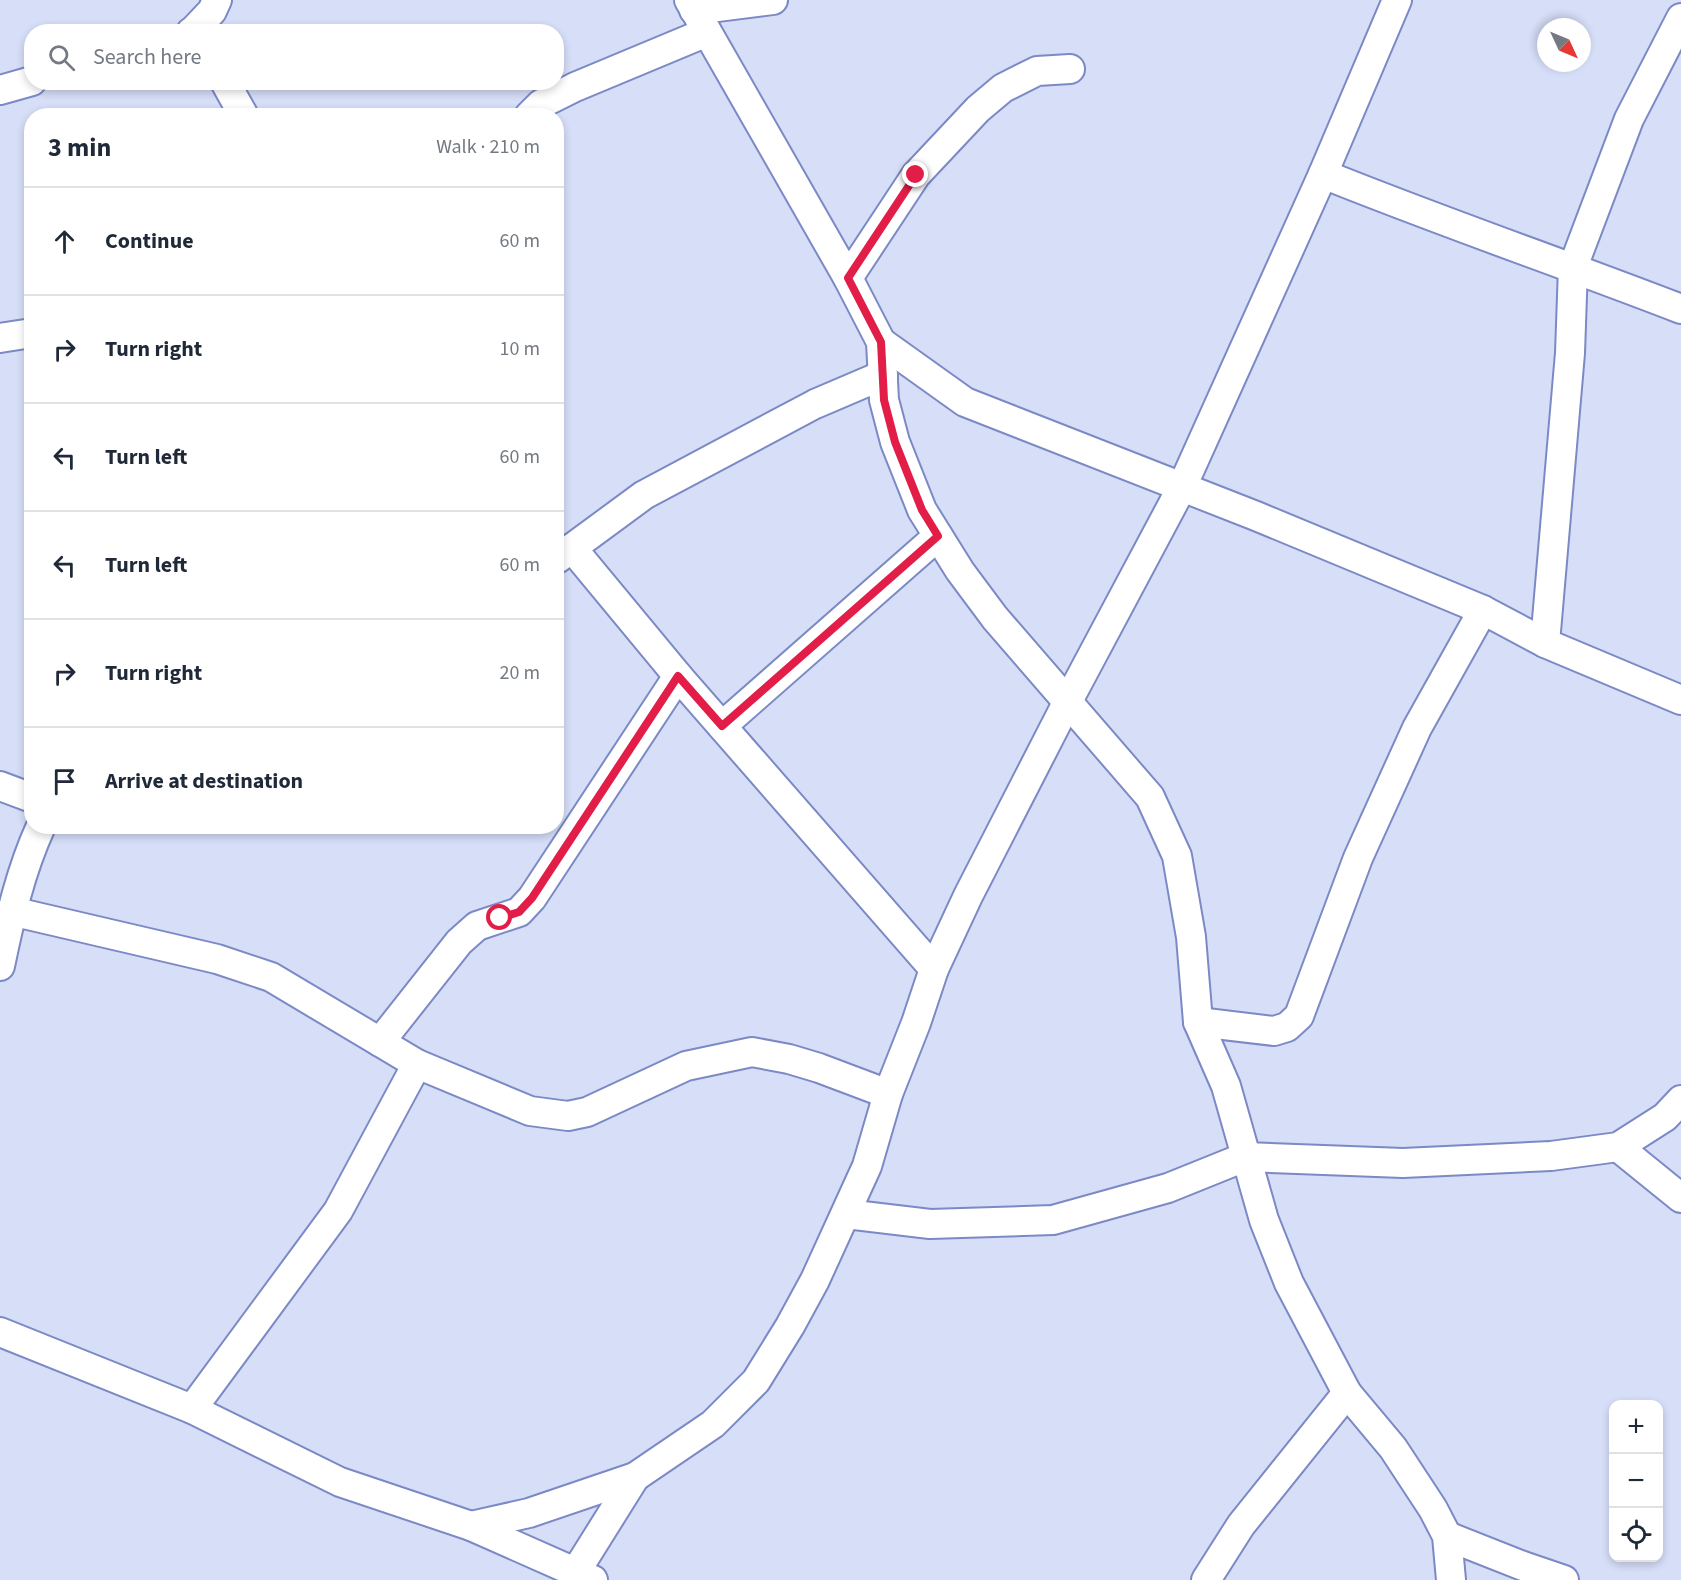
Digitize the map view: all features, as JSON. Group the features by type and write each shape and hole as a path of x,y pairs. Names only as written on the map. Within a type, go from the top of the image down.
{"street":[{"path":"200,24 212,11 217,0"},
{"path":"537,108 697,14 773,0"},
{"path":"471,1526 529,1513 634,1477 713,1424 756,1382 815,1280 867,1166 888,1094 934,969 968,896 1068,701 1182,487 1323,174 1396,0"},
{"path":"697,14 848,278 881,342 884,400 895,442 922,510 960,570 995,618 1150,797 1177,856 1191,937 1198,1023 1226,1086 1264,1220 1289,1283 1347,1393 1393,1448 1433,1509 1447,1536 1451,1580"},
{"path":"1545,643 1570,353 1573,267 1629,119 1681,18"},
{"path":"848,278 916,175 978,109 1004,87 1037,71 1070,69"},
{"path":"0,90 24,83"},
{"path":"229,90 240,108"},
{"path":"1323,174 1681,309"},
{"path":"0,338 24,334"},
{"path":"881,342 965,402 1182,487 1483,610 1545,643 1681,700"},
{"path":"883,375 815,404 644,495 565,554 678,676 934,969"},
{"path":"722,726 938,536"},
{"path":"1198,1023 1274,1031 1287,1027 1299,1016 1358,858 1418,728 1483,610"},
{"path":"380,1042 459,942 477,926 519,912 532,898 678,676"},
{"path":"0,786 24,795"},
{"path":"0,966 11,911 27,857 37,834"},
{"path":"11,911 217,959 272,977 417,1064 530,1111 568,1116 587,1112 686,1066 752,1052 819,1068 888,1094"},
{"path":"192,1408 338,1210 417,1064"},
{"path":"846,1214 930,1224 1053,1220 1168,1188 1245,1157 1403,1163 1551,1156 1618,1147 1665,1117 1681,1100"},
{"path":"1618,1147 1681,1198"},
{"path":"0,1332 192,1408 340,1482 471,1526 584,1576 634,1477"},
{"path":"1206,1580 1241,1526 1347,1393"},
{"path":"1447,1536 1564,1580"}],"route":[{"path":"500,918 519,912 532,898 678,676 722,726 938,536 922,510 895,442 884,400 881,342 848,278 916,175"}]}
